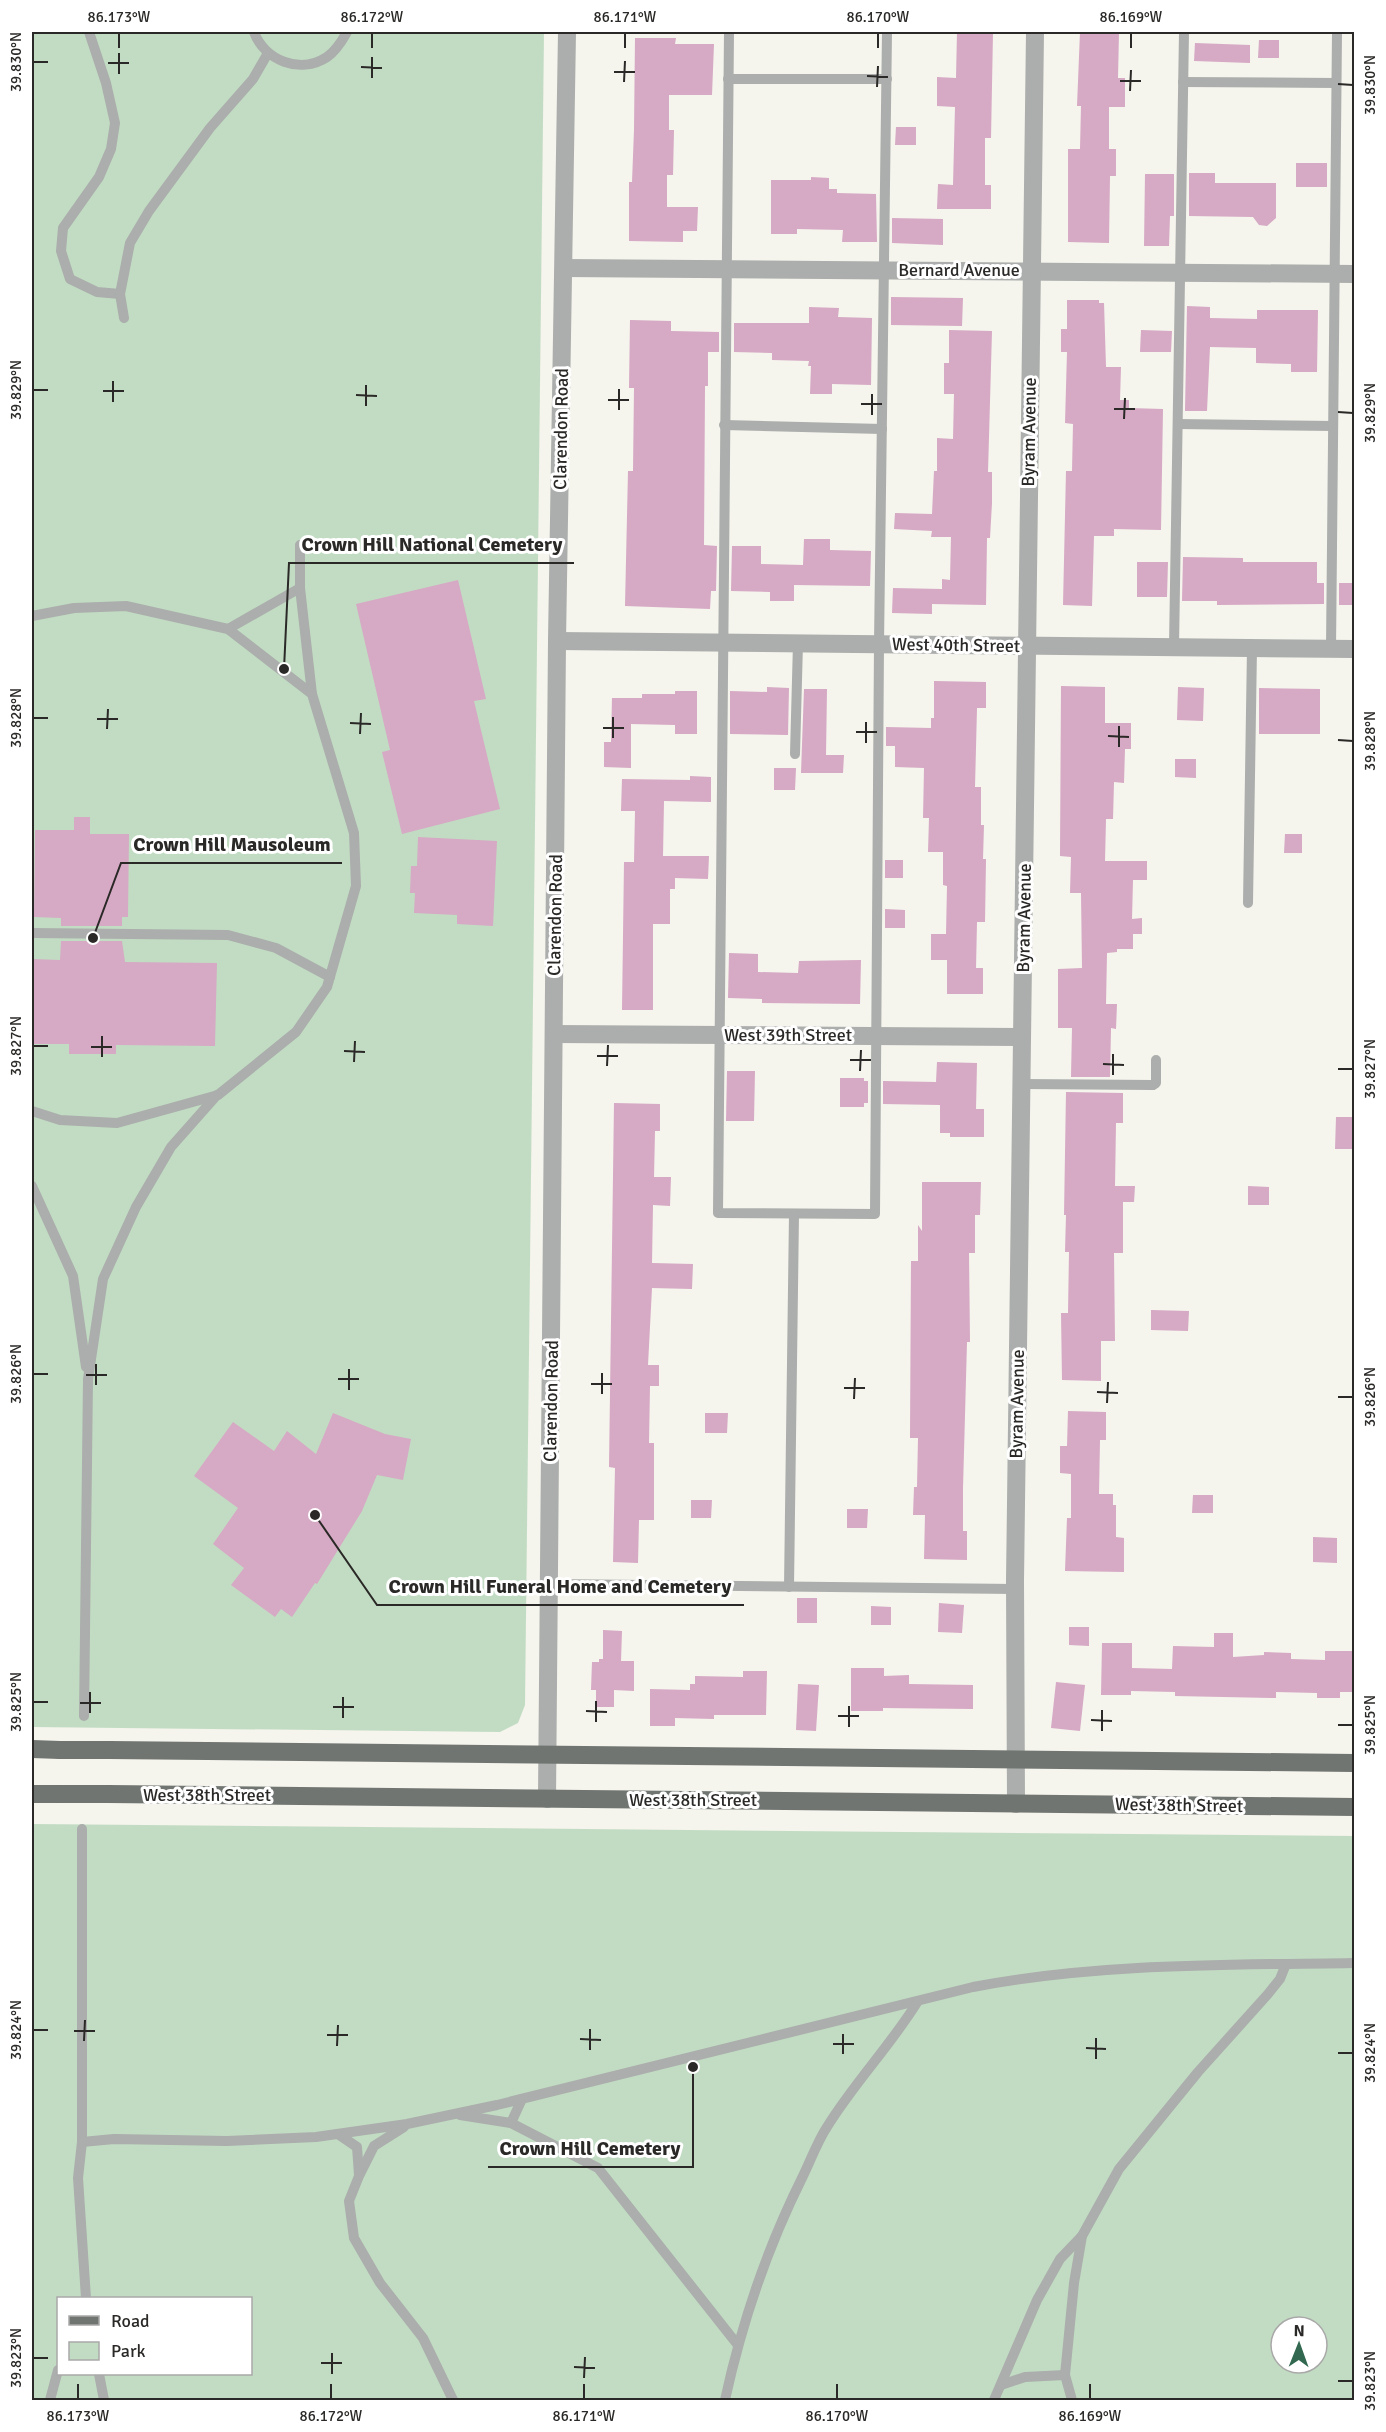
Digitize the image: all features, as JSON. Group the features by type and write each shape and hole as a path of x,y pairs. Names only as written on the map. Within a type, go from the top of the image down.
{"main road":[{"path":"32,1749 1354,1763"},
{"name":"West 38th Street","path":"32,1794 1354,1808"}],"street":[{"name":"Clarendon Road","path":"547,1799 557,640 567,32"},
{"name":"Byram Avenue","path":"1016,1804 1015,1589 1035,32"},
{"name":"Bernard Avenue","path":"564,268 1354,274"},
{"name":"West 40th Street","path":"557,640 1354,649"},
{"name":"West 39th Street","path":"554,1034 1022,1037"}],"lane":[{"path":"89,32 106,83 115,123 111,149 99,177 63,228 61,251 70,279 97,292 120,294"},
{"path":"254,32 268,53 285,63 300,65 314,63 327,57 339,46 347,32"},
{"path":"729,32 718,1213 794,1214 875,1214 887,32"},
{"path":"1174,647 1184,32"},
{"path":"1331,649 1337,32"},
{"path":"124,318 120,294 130,243 150,211 210,128 253,79 268,53"},
{"path":"728,79 886,80"},
{"path":"1183,82 1336,83"},
{"path":"1178,424 1333,426"},
{"path":"724,425 882,429"},
{"path":"84,1716 88,1379 103,1279 136,1207 171,1147 218,1095 296,1032 327,987 356,886 354,832 312,694 300,588 300,544"},
{"path":"228,629 300,588"},
{"path":"32,616 74,608 126,606 228,629 312,694"},
{"path":"795,754 798,644"},
{"path":"1248,903 1252,648"},
{"path":"32,933 228,935 276,948 330,977"},
{"path":"1022,1084 1153,1085 1156,1083 1156,1060"},
{"path":"32,1112 60,1120 117,1123 218,1095"},
{"path":"32,1186 74,1276 88,1379"},
{"path":"789,1587 794,1214"},
{"path":"549,1584 1015,1589"},
{"path":"82,1829 82,2142 78,2178 85,2297"},
{"path":"82,2142 114,2139 227,2141 316,2137 407,2124 522,2099 973,1987 1025,1977 1105,1970 1354,1963"},
{"path":"994,2400 1037,2300 1060,2259 1082,2236 1119,2169 1198,2072 1268,1994 1280,1979 1286,1964"},
{"path":"725,2400 738,2344 762,2268 790,2202 827,2127 900,2030 918,2001"},
{"path":"511,2123 522,2099"},
{"path":"454,2114 511,2123 598,2168 738,2344"},
{"path":"407,2124 374,2146 359,2176 349,2201 354,2238 380,2283 423,2338 453,2400"},
{"path":"338,2134 357,2147 359,2176"},
{"path":"1072,2400 1065,2375 1074,2283 1082,2236"},
{"path":"50,2400 57,2374"},
{"path":"99,2375 104,2400"},
{"path":"1001,2385 1025,2377 1065,2375"}],"green space":[{"path":"32,32 544,32 525,1705 518,1723 500,1732 32,1727"},
{"path":"32,1824 1354,1836 1354,2400 32,2400"}],"building":[{"path":"957,32 993,32 991,138 985,138 985,185 991,185 991,209 937,209 938,184 953,185 955,107 937,106 937,77 956,78"},
{"path":"1080,32 1119,32 1118,78 1125,78 1125,107 1109,107 1109,149 1116,149 1116,176 1110,176 1109,243 1068,242 1068,149 1080,149 1081,106 1077,106"},
{"path":"635,38 676,38 675,44 714,44 712,95 669,95 669,130 674,130 673,175 667,175 667,207 698,207 697,231 683,231 683,242 629,241"},
{"path":"1259,40 1279,40 1279,58 1258,58"},
{"path":"1195,43 1250,45 1250,63 1194,61"},
{"path":"896,127 916,127 916,145 895,145"},
{"path":"1296,163 1327,163 1327,187 1296,187"},
{"path":"1189,173 1215,173 1215,183 1276,183 1276,218 1267,226 1259,225 1253,217 1189,216"},
{"path":"1145,174 1174,174 1174,216 1170,216 1169,246 1144,246"},
{"path":"811,177 829,178 829,189 837,189 837,193 876,194 877,242 842,242 843,230 797,229 797,234 771,234 771,180 811,180"},
{"path":"892,218 943,219 943,245 892,243"},
{"path":"891,297 963,298 962,326 891,325"},
{"path":"1067,300 1099,300 1099,303 1104,303 1106,367 1121,367 1120,400 1129,400 1129,408 1163,409 1161,530 1114,529 1114,536 1094,536 1092,606 1063,605 1066,471 1072,471 1073,424 1065,423 1067,352 1061,352 1061,329 1067,329"},
{"path":"1187,306 1210,307 1210,318 1257,319 1257,310 1318,310 1317,372 1291,372 1291,364 1256,363 1256,348 1210,347 1207,411 1185,411"},
{"path":"809,307 839,308 838,317 872,318 871,385 832,384 832,394 810,394 811,366 808,366 809,361 772,360 772,353 734,352 734,323 809,323"},
{"path":"630,320 671,321 671,331 719,332 719,352 708,352 708,386 705,386 704,545 717,546 716,591 711,591 710,609 625,606 628,471 633,471 634,388 629,388"},
{"path":"949,330 992,331 988,472 992,472 992,503 990,538 987,538 986,605 932,604 932,614 892,613 893,588 942,589 942,579 950,580 951,537 931,537 932,531 894,529 895,513 932,514 934,471 937,471 937,438 953,439 954,394 944,394 944,363 949,363"},
{"path":"1141,330 1172,331 1171,352 1140,352"},
{"path":"804,539 830,539 830,550 871,551 870,586 794,585 794,601 770,601 770,592 731,591 732,546 761,546 761,564 803,565"},
{"path":"1183,557 1243,558 1243,562 1317,562 1317,583 1324,583 1324,604 1217,605 1217,601 1182,601"},
{"path":"1137,562 1168,562 1167,597 1137,597"},
{"path":"458,580 486,699 474,701 500,809 402,834 382,752 390,750 356,604"},
{"path":"1339,583 1354,583 1354,605 1339,605"},
{"path":"934,681 986,682 986,708 977,708 975,787 981,787 981,825 984,825 983,859 986,859 985,922 977,922 976,968 983,968 983,994 947,994 947,960 931,960 931,934 946,934 947,886 943,885 943,852 928,852 929,818 923,818 924,768 895,767 895,746 886,746 886,727 931,728 931,718 934,718"},
{"path":"1061,686 1105,687 1105,723 1131,723 1131,749 1125,749 1124,783 1114,782 1113,819 1106,819 1105,861 1147,861 1147,880 1133,880 1132,919 1142,918 1142,934 1133,934 1133,949 1117,949 1117,952 1107,953 1106,1004 1117,1004 1116,1029 1111,1028 1110,1077 1071,1077 1072,1028 1058,1028 1058,969 1082,968 1081,893 1070,893 1071,857 1060,856"},
{"path":"767,687 789,688 788,735 730,734 730,691 767,692"},
{"path":"1178,687 1204,688 1203,721 1177,720"},
{"path":"1259,688 1320,689 1320,734 1259,734"},
{"path":"804,689 827,689 826,755 844,755 843,773 801,773"},
{"path":"675,691 697,691 697,734 675,734 675,725 631,724 631,768 604,767 604,742 611,742 612,698 642,698 642,694 675,694"},
{"path":"1175,759 1196,759 1196,778 1175,777"},
{"path":"774,768 796,768 795,790 774,790"},
{"path":"690,776 711,777 711,802 664,801 663,856 709,856 708,879 675,878 675,889 670,889 670,924 653,924 653,1010 622,1010 624,862 634,862 635,811 621,811 622,779 690,780"},
{"path":"74,817 90,817 90,834 129,834 128,917 122,917 122,926 61,926 61,918 34,917 35,830 74,830"},
{"path":"1285,834 1302,834 1302,853 1284,853"},
{"path":"418,837 497,841 493,926 457,924 457,915 414,913 415,893 410,893 411,866 417,866"},
{"path":"885,860 903,860 903,878 885,878"},
{"path":"885,909 905,910 905,928 885,928"},
{"path":"61,941 122,941 125,962 217,963 215,1046 116,1045 116,1054 69,1054 69,1044 32,1044 32,959 60,960"},
{"path":"729,953 758,954 758,972 798,973 799,961 861,960 860,1004 762,1003 762,999 728,998"},
{"path":"937,1062 977,1063 976,1109 984,1109 984,1137 950,1137 950,1133 940,1133 940,1105 883,1104 883,1081 936,1082"},
{"path":"727,1071 755,1071 754,1121 726,1121"},
{"path":"840,1078 864,1078 864,1081 868,1081 868,1103 864,1103 864,1107 840,1107"},
{"path":"1066,1092 1123,1093 1123,1123 1116,1123 1115,1186 1135,1186 1134,1202 1123,1202 1123,1253 1114,1253 1115,1341 1101,1341 1101,1381 1062,1380 1061,1313 1068,1313 1069,1252 1065,1252 1066,1215 1064,1215"},
{"path":"614,1103 660,1104 660,1131 655,1131 654,1177 671,1177 670,1206 653,1205 652,1263 693,1264 692,1289 652,1288 648,1365 659,1365 659,1386 650,1386 649,1443 654,1443 654,1520 639,1520 638,1563 613,1562 615,1468 609,1467"},
{"path":"1336,1117 1354,1117 1354,1149 1335,1149"},
{"path":"922,1182 981,1182 980,1215 975,1215 975,1253 969,1253 970,1342 967,1342 963,1488 963,1531 967,1531 967,1560 924,1559 925,1515 913,1515 914,1487 917,1487 918,1438 910,1438 911,1261 918,1261 918,1225 922,1231"},
{"path":"1248,1186 1269,1187 1269,1205 1248,1205"},
{"path":"1151,1310 1189,1311 1188,1331 1151,1330"},
{"path":"1068,1411 1106,1412 1106,1440 1100,1440 1099,1494 1113,1494 1113,1505 1116,1505 1116,1537 1124,1538 1124,1572 1065,1571 1067,1518 1071,1518 1071,1474 1060,1473 1060,1446 1067,1446"},
{"path":"333,1413 385,1434 411,1439 403,1480 377,1475 362,1511 317,1584 315,1583 292,1617 281,1609 275,1617 231,1585 244,1568 213,1544 238,1508 194,1476 233,1422 274,1451 287,1431 316,1454"},
{"path":"705,1413 728,1413 727,1433 705,1433"},
{"path":"1193,1495 1213,1495 1213,1513 1192,1513"},
{"path":"691,1500 712,1500 711,1518 691,1518"},
{"path":"847,1509 868,1509 867,1528 847,1528"},
{"path":"1313,1537 1337,1538 1337,1563 1313,1562"},
{"path":"797,1598 817,1598 817,1623 797,1623"},
{"path":"939,1603 964,1605 962,1633 938,1632"},
{"path":"871,1606 891,1607 891,1625 871,1625"},
{"path":"1069,1627 1089,1627 1089,1646 1069,1645"},
{"path":"603,1630 622,1631 621,1661 634,1661 634,1691 614,1690 614,1707 596,1707 596,1690 591,1690 592,1662 599,1662 599,1659 603,1659"},
{"path":"1214,1633 1233,1633 1233,1657 1264,1655 1264,1652 1291,1653 1291,1659 1325,1660 1325,1651 1354,1651 1354,1692 1340,1692 1340,1698 1317,1698 1317,1693 1276,1692 1276,1698 1175,1696 1175,1692 1131,1691 1131,1695 1101,1695 1102,1643 1132,1643 1132,1668 1172,1669 1173,1646 1214,1647"},
{"path":"851,1668 884,1668 884,1676 909,1675 909,1684 973,1685 973,1709 883,1708 883,1711 851,1711"},
{"path":"743,1671 767,1671 766,1715 714,1715 714,1719 675,1718 675,1726 650,1726 650,1689 690,1690 690,1684 695,1684 695,1676 743,1677"},
{"path":"1056,1682 1085,1685 1080,1731 1051,1728"},
{"path":"798,1684 819,1685 816,1731 796,1730"}],"place":[{"name":"Crown Hill National Cemetery","path":"284,669"},
{"name":"Crown Hill Mausoleum","path":"93,938"},
{"name":"Crown Hill Funeral Home and Cemetery","path":"315,1515"},
{"name":"Crown Hill Cemetery","path":"693,2067"}]}
